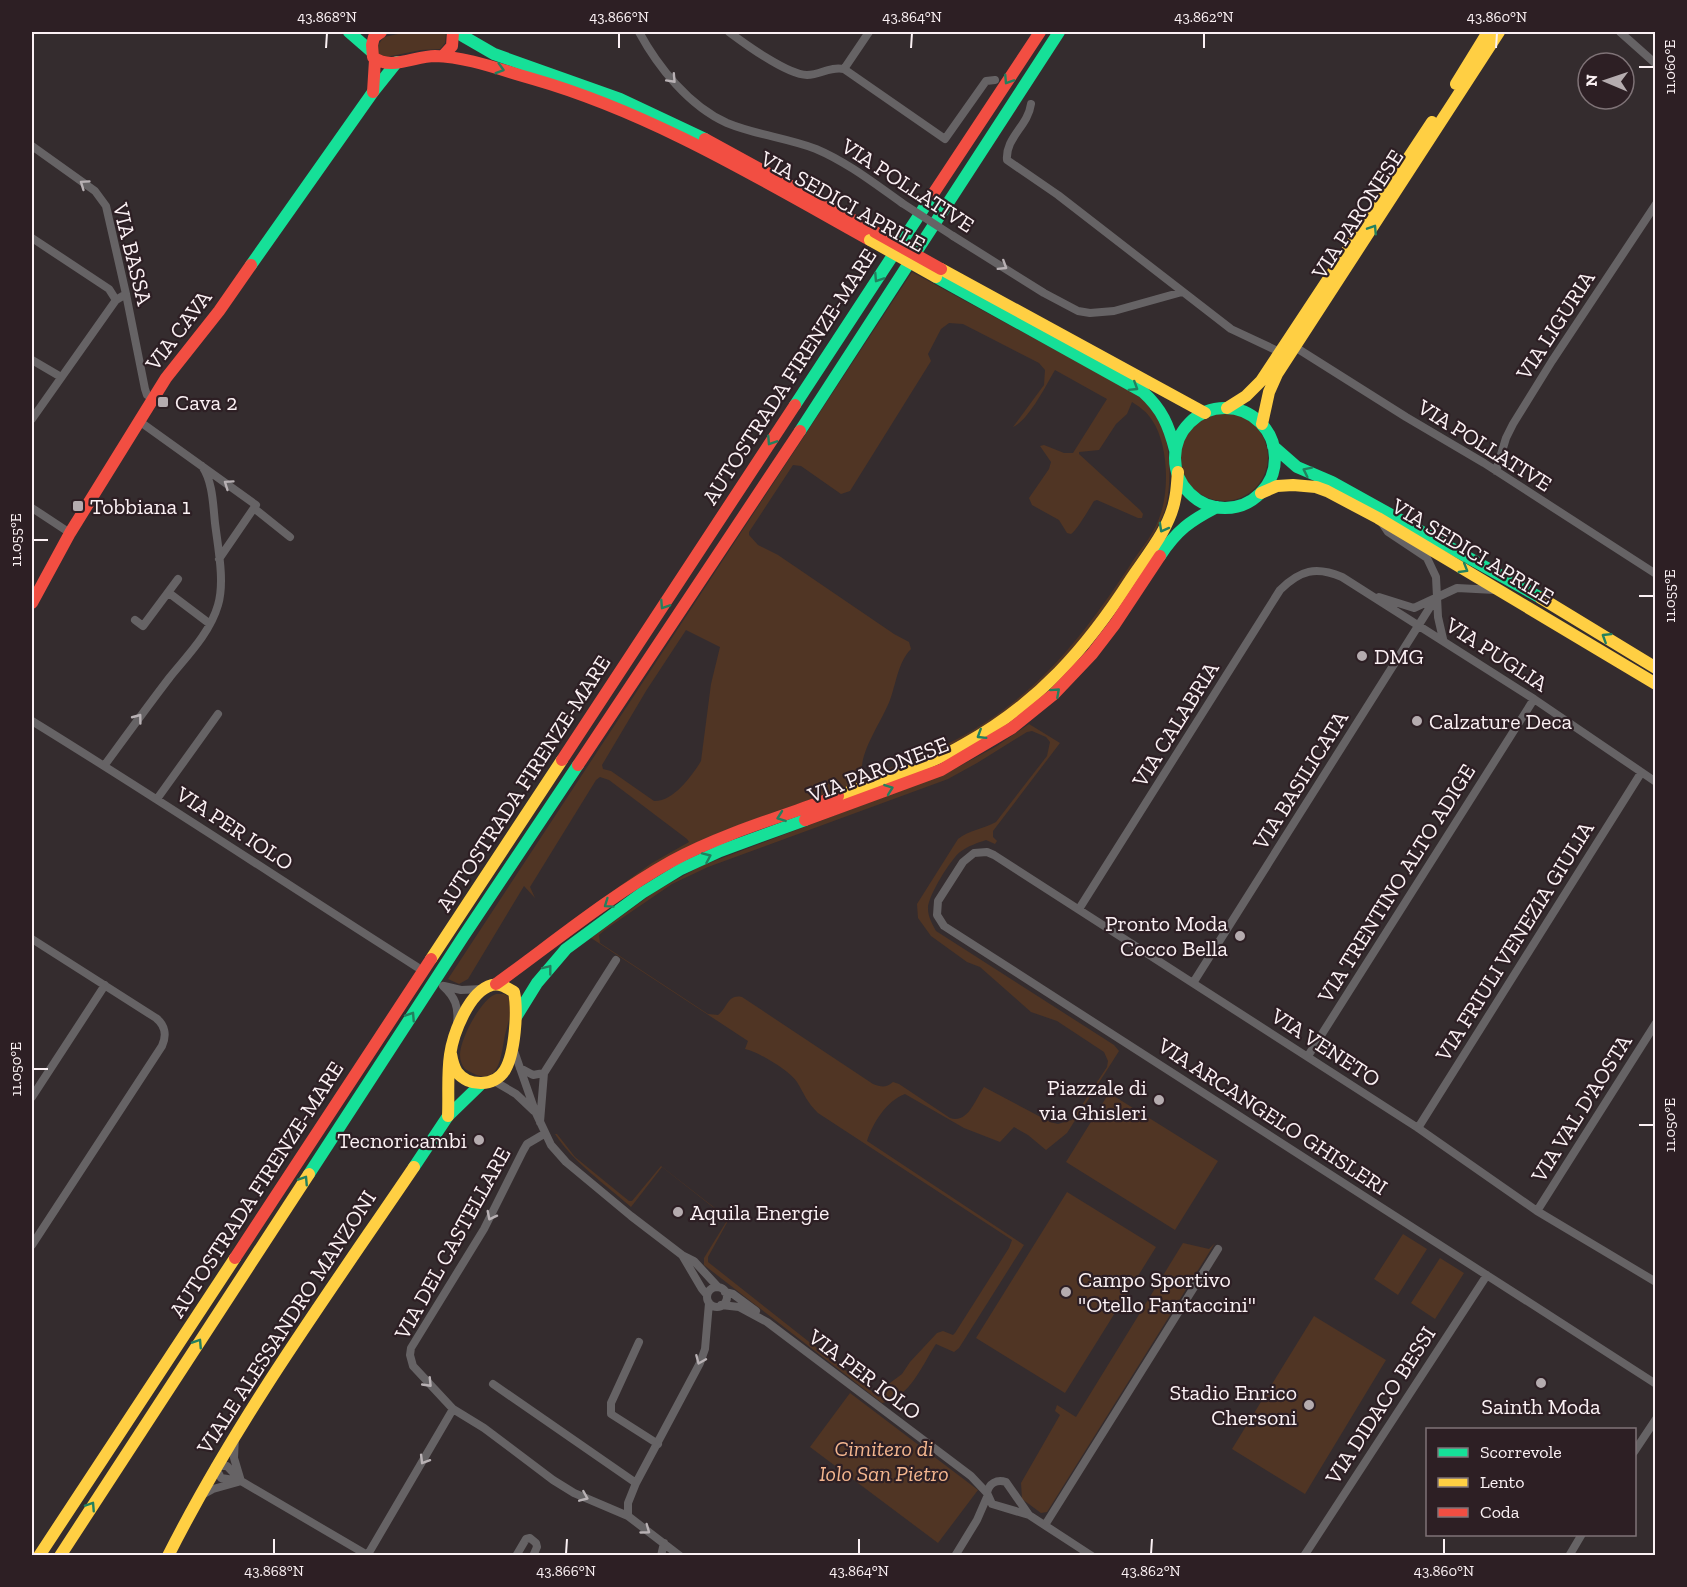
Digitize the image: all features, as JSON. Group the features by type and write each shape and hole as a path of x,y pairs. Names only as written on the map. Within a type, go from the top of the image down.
{"main road":[{"path":"349,32 374,56"},
{"path":"373,92 374,37 381,32"},
{"path":"443,56 451,50 455,32"},
{"name":"VIA SEDICI APRILE","path":"455,32 491,52 612,95 672,122 749,161 872,236"},
{"name":"AUTOSTRADA FIRENZE-MARE","path":"39,1556 1040,32"},
{"name":"AUTOSTRADA FIRENZE-MARE","path":"60,1556 444,967 716,560 1059,32"},
{"name":"VIA PARONESE","path":"1227,408 1254,389 1280,352 1488,32"},
{"name":"VIA PARONESE","path":"1262,424 1265,404 1272,384 1499,32"},
{"name":"VIA SEDICI APRILE","path":"374,56 388,64 417,57 443,56 491,66 559,87 645,121 872,236 1205,412"},
{"name":"VIA CAVA","path":"32,603 70,533 166,378 219,311 373,92 398,62"},
{"name":"VIA SEDICI APRILE","path":"939,273 1143,392 1156,403 1167,418 1176,452 1178,472 1188,492 1201,502 1217,507 1240,506 1277,486 1316,487 1378,518 1656,684"},
{"path":"1176,452 1185,429 1205,412 1227,408 1250,414 1262,424"},
{"name":"VIA SEDICI APRILE","path":"1262,424 1274,446 1297,466 1332,482 1547,601 1656,668"},
{"path":"1261,493 1275,466 1274,446"},
{"name":"VIA PARONESE","path":"482,989 496,984 638,882 685,854 926,763 964,745 1009,717 1033,698 1075,657 1115,604 1165,526 1174,501 1178,472"},
{"name":"VIA PARONESE","path":"516,1017 537,983 566,949 642,893 681,869 720,851 941,770 965,758 1014,727 1062,686 1096,650 1176,533 1193,519 1217,507"},
{"path":"451,1054 455,1069 473,1083 494,1081 505,1070 517,1003 514,992 503,985 496,984"},
{"path":"448,1116 451,1054 456,1034 482,989"},
{"name":"VIALE ALESSANDRO MANZONI","path":"168,1556 197,1498 235,1433 448,1116 481,1084"}],"street":[{"name":"VIA POLLATIVE","path":"639,32 670,78 708,111 726,122 825,153 1044,293 1078,310 1090,313 1114,311 1182,292"},
{"path":"729,32 792,73 809,75 833,68 844,69 945,139 986,81 995,80"},
{"path":"844,69 869,32"},
{"path":"1620,32 1656,64"},
{"path":"1031,104 1030,114 1008,146 1007,160 1058,195 1231,329 1280,352"},
{"name":"VIA BASSA","path":"32,146 95,191 106,206 145,389 147,395 153,399"},
{"name":"VIA LIGURIA","path":"1496,471 1506,438 1513,424 1656,204"},
{"path":"32,238 109,289 116,300"},
{"path":"32,419 116,300 126,294"},
{"name":"VIA POLLATIVE","path":"1295,347 1496,471 1656,574"},
{"path":"32,360 61,377"},
{"path":"139,421 256,505 219,559"},
{"path":"104,766 210,624 218,605 219,559 212,494 209,479 202,466"},
{"path":"32,508 70,533"},
{"path":"255,509 290,537"},
{"path":"1378,518 1388,532 1427,558 1436,577 1438,617 1443,639"},
{"name":"VIA PUGLIA","path":"1312,570 1326,570 1342,577 1418,626 1443,639 1656,782"},
{"name":"VIA CALABRIA","path":"1079,909 1280,590 1291,580 1312,570"},
{"path":"135,620 143,626 178,579"},
{"path":"1367,593 1414,608 1457,588 1500,591"},
{"path":"168,593 210,624"},
{"name":"VIA BASILICATA","path":"1193,983 1437,596"},
{"name":"VIA TRENTINO ALTO ADIGE","path":"1308,1056 1534,699"},
{"path":"157,799 218,714"},
{"name":"VIA PER IOLO","path":"32,722 157,799 417,967"},
{"name":"VIA FRIULI VENEZIA GIULIA","path":"1418,1128 1641,773"},
{"name":"VIA VENETO","path":"974,853 987,852 994,855 1418,1128 1537,1211 1656,1282"},
{"name":"VIA ARCANGELO GHISLERI","path":"974,853 963,862 938,901 937,915 944,926 1656,1384"},
{"path":"32,939 161,1022 165,1034 164,1041 32,1245"},
{"path":"543,1131 540,1120 544,1073 616,960"},
{"path":"32,1097 105,985"},
{"path":"456,1034 458,1012 455,1000 443,986 461,990 482,989"},
{"name":"VIA VAL D'AOSTA","path":"1537,1211 1656,1023"},
{"name":"VIA PER IOLO","path":"511,1042 543,1131 551,1145 566,1162 682,1255 694,1261 722,1290 733,1294 752,1307 767,1322 971,1476 987,1495"},
{"path":"520,1068 533,1074 544,1073"},
{"name":"VIA PER IOLO","path":"494,1081 516,1094 535,1111"},
{"name":"VIA DEL CASTELLARE","path":"543,1131 527,1144 484,1230 411,1348 413,1366 453,1409 484,1428 574,1493 628,1516 680,1556"},
{"path":"1045,1525 1177,1318 1218,1249"},
{"name":"VIA PER IOLO","path":"682,1255 708,1299"},
{"name":"VIA DIDACO BESSI","path":"1304,1556 1487,1275"},
{"path":"628,1516 628,1503 636,1483 705,1349 708,1299 710,1290 722,1290 725,1301 715,1306 708,1299"},
{"name":"VIA PER IOLO","path":"721,1305 740,1307 767,1322"},
{"path":"639,1342 609,1410 619,1420 658,1444"},
{"path":"493,1384 636,1483"},
{"path":"215,1466 226,1466 241,1482 368,1555 453,1409"},
{"path":"1636,1450 1656,1419"},
{"path":"235,1433 234,1458 241,1482"},
{"name":"VIA PER IOLO","path":"971,1476 993,1482"},
{"path":"197,1498 213,1489 241,1482"},
{"path":"955,1556 977,1520 993,1482 1006,1482 1010,1485 1029,1515"},
{"path":"977,1520 1011,1502 1014,1493"},
{"path":"987,1495 992,1504 1029,1515 1092,1556"},
{"path":"1569,1556 1581,1536"},
{"path":"516,1556 526,1539 530,1538 536,1543 537,1548 533,1556"},
{"path":"661,1556 664,1543"}],"green space":[{"path":"407,32 446,32 445,43 440,49 386,57 377,53 378,45 384,37"},
{"path":"912,272 1140,396 1151,407 1164,429 1168,452 1169,489 1163,515 1150,540 1092,625 1064,660 1031,692 991,722 948,746 856,784 714,835 669,856 570,925 567,923 652,863 689,842 609,780 600,777 530,887 535,898 524,886 468,979 459,984 448,979","holes":["949,323 963,324 1039,363 1045,370 1044,385 1013,427 1031,410 1055,370 1107,399 1073,453 1064,453 1044,445 1040,446 1051,462 1049,469 1029,498 1032,505 1059,520 1067,533 1071,534 1097,500 1142,518 1143,514 1140,510 1079,454 1079,452 1099,450 1116,424 1127,414 1132,402 1150,417 1158,430 1165,456 1165,497 1152,533 1103,605 1076,640 1029,689 998,714 956,740 911,760 865,776 862,774 864,756 890,700 900,667 911,649 909,642 778,555 758,545 749,532 793,465 801,466 841,494 850,491 931,361 928,354 941,329","686,630 720,647 711,684 701,761 675,793 654,801 611,771 603,769 602,765"]},
{"path":"1224,413 1241,417 1255,426 1264,440 1268,457 1264,474 1255,488 1241,497 1224,501 1207,497 1193,488 1184,474 1180,457 1184,440 1193,426 1207,417"},
{"path":"1029,724 1060,743 993,831 993,837 997,841 995,844 986,840 973,845 960,852 951,862 931,896 928,909 930,920 936,931 1114,1045 1119,1051 1067,1133 1046,1150 1014,1127 1000,1142 964,1128 905,1094 898,1097 881,1113 867,1141 1024,1245 959,1348 954,1352 936,1344 908,1388 892,1400 882,1403 704,1265 704,1258 728,1219 662,1167 631,1207 581,1164 555,1134 575,1157 629,1201 632,1201 661,1166 729,1219 708,1257 708,1262 879,1397 937,1333 943,1331 953,1335 1012,1240 818,1113 788,1072 765,1057 745,1049 748,1041 591,938 656,891 701,866 947,773 997,746","holes":["1032,731 1046,737 1050,742 1047,756 996,822 958,839 917,904 918,918 931,936 967,962 980,967 1031,1012 1057,1021 1104,1052 1108,1061 1107,1067 1072,1120 1058,1124 1050,1122 984,1087 962,1118 950,1118 899,1084 893,1082 883,1086 873,1084 742,997 730,1000 718,1015 708,1014 600,943 599,935 606,929 672,884 708,867 948,779 1027,732"]},
{"path":"504,994 511,998 510,1017 502,1054 492,1074 477,1075 463,1066 460,1057 461,1048 467,1030 478,1011 490,997"},
{"path":"1109,1093 1218,1161 1175,1230 1066,1162"},
{"name":"Campo Sportivo \"Otello Fantaccini\"","path":"1067,1192 1156,1247 1065,1393 976,1338"},
{"path":"1403,1234 1427,1249 1398,1295 1374,1279"},
{"path":"1183,1243 1209,1249 1215,1243 1047,1512 1041,1513 1022,1499 1021,1483 1060,1415 1055,1411 1057,1405 1076,1417"},
{"path":"1440,1258 1464,1273 1435,1319 1411,1303"},
{"name":"Stadio Enrico Chersoni","path":"1314,1316 1386,1360 1305,1494 1232,1449"},
{"name":"Cimitero di Iolo San Pietro","path":"850,1393 978,1490 938,1543 810,1447"}],"traffic: fast":[{"path":"349,32 372,52"},
{"path":"456,32 494,54 620,99 705,139"},
{"path":"800,431 1059,32"},
{"path":"251,265 373,92 397,62"},
{"path":"795,405 933,194"},
{"path":"936,277 1143,392 1164,418 1175,450"},
{"path":"1225,408 1244,412 1260,423 1271,439 1275,458 1271,477 1260,493 1244,504 1225,508 1206,504 1190,493 1179,477 1175,458 1179,439 1190,423 1206,412 1225,408"},
{"path":"1273,446 1297,467 1332,482 1541,598"},
{"path":"1160,556 1172,539 1185,527 1217,507"},
{"path":"309,1174 578,765"},
{"path":"516,1017 537,983 566,949 642,893 681,869 720,851 805,820"},
{"path":"414,1167 448,1116 481,1084"}],"traffic: slow":[{"path":"1456,84 1488,32"},
{"path":"1262,424 1269,392 1277,374 1499,32"},
{"path":"1227,408 1246,396 1261,381 1432,122"},
{"path":"870,240 936,277"},
{"path":"941,269 1205,413"},
{"path":"838,796 935,760 991,728 1038,692 1096,629 1157,541 1172,510 1178,472"},
{"path":"1261,493 1277,486 1293,485 1316,487 1327,491 1378,518 1656,684"},
{"path":"1541,598 1656,668"},
{"path":"431,959 562,760"},
{"path":"448,1116 450,1055 459,1025 469,1004 484,989 492,985 501,985 514,992 516,1021 513,1043 508,1063 501,1076 481,1083 468,1080 457,1072 451,1054"},
{"path":"168,1556 223,1455 253,1406 414,1167"},
{"path":"60,1556 309,1174"},
{"path":"39,1556 235,1258"}],"traffic: jam":[{"path":"381,32 374,37 372,45 373,57 380,61 395,63 435,56 460,59 577,93 621,110 706,150 870,240"},
{"path":"443,56 452,46 453,32"},
{"path":"933,194 1040,32"},
{"path":"373,92 375,60"},
{"path":"705,139 875,232"},
{"path":"875,232 941,269"},
{"path":"32,603 70,533 166,378 219,311 251,265"},
{"path":"562,760 795,405"},
{"path":"578,765 800,431"},
{"path":"805,820 941,770 1012,728 1054,694 1092,654 1160,556"},
{"path":"496,984 604,904 672,861 732,834 838,796"},
{"path":"235,1258 431,959"}],"place":[{"name":"Cava 2","path":"163,402"},
{"name":"Tobbiana 1","path":"78,506"},
{"name":"DMG","path":"1362,656"},
{"name":"Calzature Deca","path":"1417,721"},
{"name":"Pronto Moda Cocco Bella","path":"1240,936"},
{"name":"Piazzale di via Ghisleri","path":"1159,1100"},
{"name":"Tecnoricambi","path":"479,1140"},
{"name":"Aquila Energie","path":"678,1212"},
{"name":"Campo Sportivo \"Otello Fantaccini\"","path":"1066,1292"},
{"name":"Sainth Moda","path":"1541,1383"},
{"name":"Stadio Enrico Chersoni","path":"1309,1405"}]}
